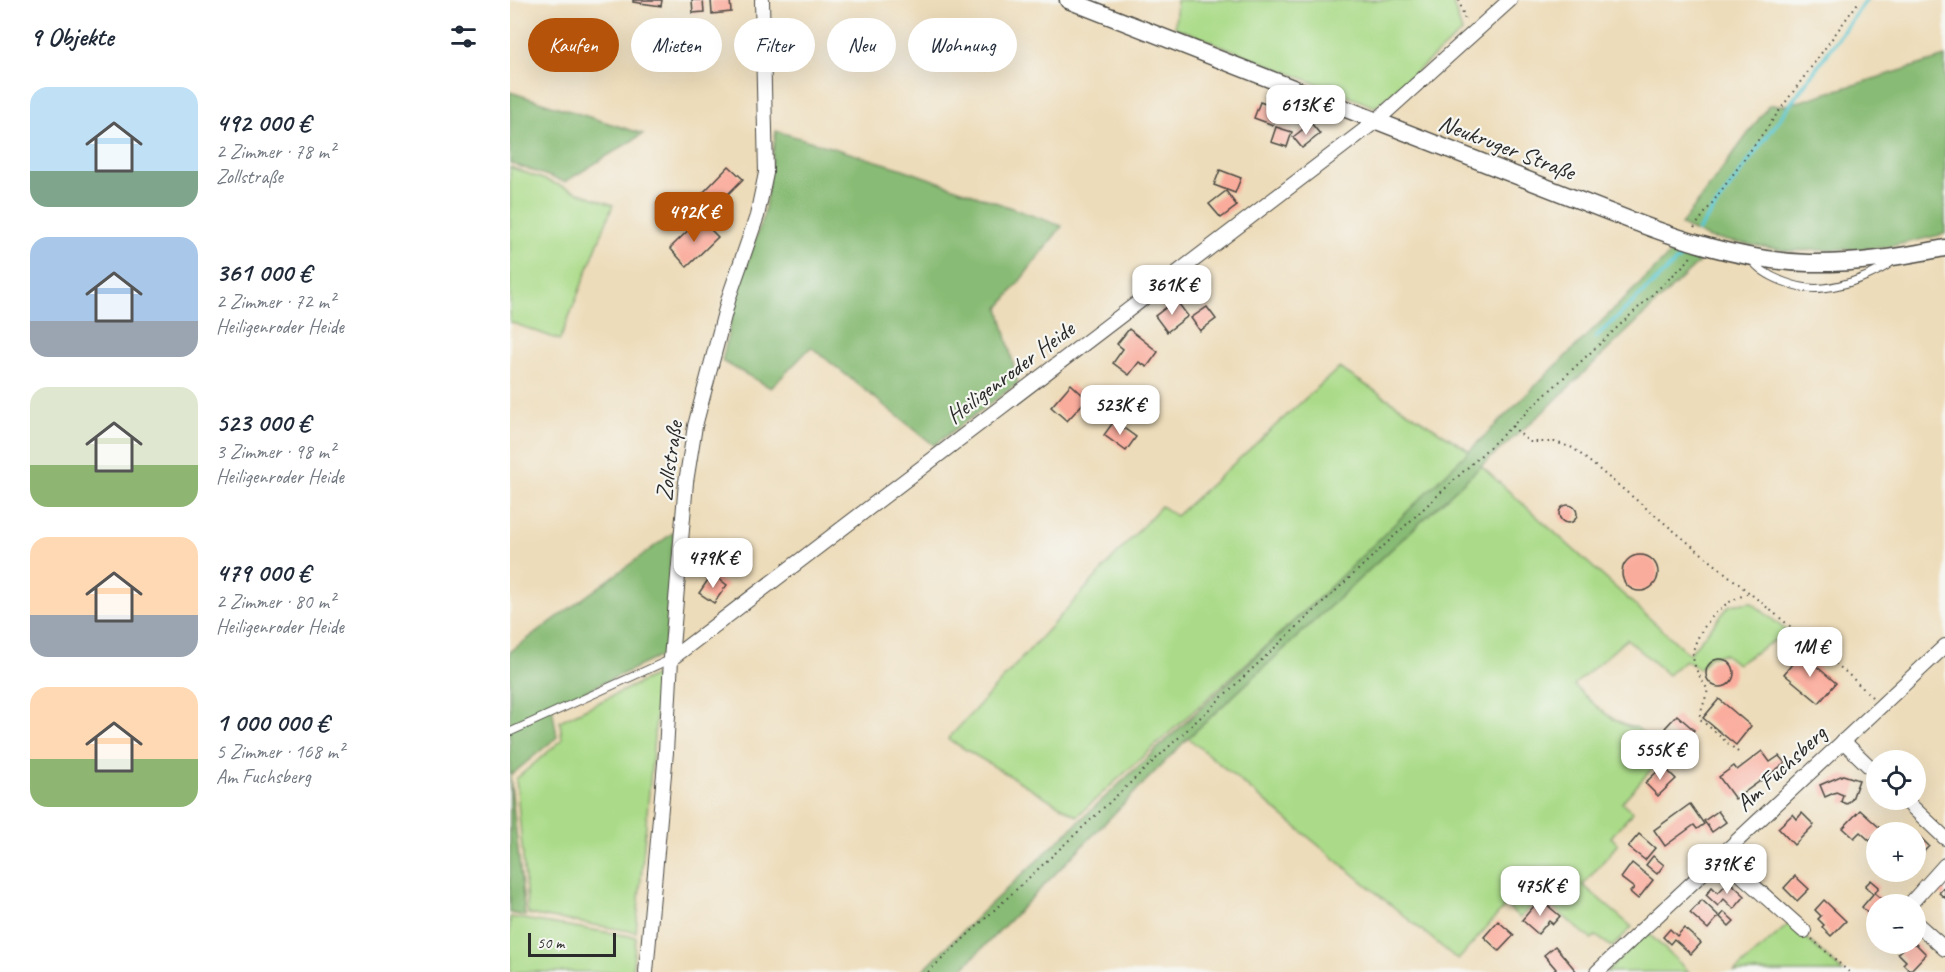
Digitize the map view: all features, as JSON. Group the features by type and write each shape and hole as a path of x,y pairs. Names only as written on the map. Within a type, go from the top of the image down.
{"street":[{"name":"Zollstraße","path":"646,972 666,752 671,659 686,482 695,426 729,297 757,216 766,173 762,0"},
{"name":"Neukruger Straße","path":"1068,0 1606,211 1691,242 1748,255 1806,263 1896,257 1945,248"},
{"name":"Heiligenroder Heide","path":"671,659 1376,121 1510,0"},
{"name":"Am Fuchsberg","path":"1596,972 1945,646"},
{"path":"1843,741 1866,763"},
{"path":"1916,810 1945,838"},
{"path":"1720,856 1803,931"},
{"path":"1919,894 1945,865"},
{"path":"1926,931 1945,949"}],"lane":[{"path":"1748,255 1757,268 1767,275 1795,285 1822,288 1875,272 1896,257"},
{"path":"510,732 671,659"}],"path":[{"path":"1459,0 1465,22 1472,34"},
{"path":"928,972 1689,260 1691,242 1860,0"},
{"path":"1512,426 1529,442 1555,442 1573,448 1847,673 1881,705"},
{"path":"1738,752 1698,718 1708,690 1698,673 1693,658 1694,645 1701,631 1726,604 1749,593"},
{"path":"1803,931 1849,972"}],"green space":[{"path":"1177,0 1452,0 1462,32 1375,107 1175,27"},
{"path":"1945,57 1945,234 1883,248 1789,251 1709,238 1681,225 1769,105 1784,105 1801,101"},
{"path":"510,92 643,134 565,182 510,163"},
{"path":"776,131 900,168 1062,226 999,308 1018,383 934,445 811,347 771,388 722,361 738,290 764,214"},
{"path":"510,167 613,205 560,340 510,322"},
{"path":"1680,253 1699,262 1542,413 1481,466 1188,738 959,972 921,972 985,909 1319,598 1670,254"},
{"path":"1339,368 1470,451 1319,598 1077,816 948,739 1161,506 1176,516"},
{"path":"1481,466 1689,654 1730,605 1751,602 1788,632 1737,664 1724,654 1710,656 1700,669 1685,660 1668,675 1627,639 1574,685 1603,712 1621,723 1636,727 1666,753 1622,802 1633,812 1611,837 1618,844 1583,885 1632,927 1612,947 1596,936 1591,939 1540,897 1520,918 1506,905 1458,960 1188,738"},
{"path":"674,532 665,654 552,707 557,737 510,776 510,652"},
{"path":"660,673 636,932 528,914 516,779 562,740 560,721"},
{"path":"510,776 525,916 510,913"},
{"path":"510,917 636,937 632,972 510,972"},
{"path":"1790,923 1843,972 1734,972"},
{"path":"1647,932 1689,972 1606,972"}],"building":[{"path":"633,0 662,0 661,6 633,2"},
{"path":"692,0 703,0 704,12 693,13"},
{"path":"711,0 730,0 731,12 712,14"},
{"path":"1260,102 1279,109 1273,125 1254,118"},
{"path":"1311,123 1320,134 1302,148 1293,137"},
{"path":"1276,127 1292,132 1287,147 1271,142"},
{"path":"729,166 743,179 711,211 698,198"},
{"path":"1220,170 1241,178 1235,193 1214,185"},
{"path":"1226,191 1237,206 1221,218 1209,204"},
{"path":"700,219 718,237 687,267 670,248"},
{"path":"1176,300 1188,316 1167,332 1155,316"},
{"path":"1207,307 1216,319 1200,331 1191,318"},
{"path":"1129,329 1158,352 1147,367 1139,362 1129,375 1113,363 1123,349 1117,344"},
{"path":"1071,384 1087,399 1067,421 1051,407"},
{"path":"1120,392 1142,408 1132,422 1110,406"},
{"path":"1114,421 1136,437 1126,451 1104,435"},
{"path":"1568,505 1575,507 1577,514 1575,521 1568,523 1561,521 1559,514 1561,507"},
{"path":"1640,555 1653,560 1658,573 1653,586 1640,591 1627,586 1622,573 1627,560"},
{"path":"712,574 727,585 714,603 699,593"},
{"path":"1801,653 1836,683 1819,703 1784,674"},
{"path":"1720,659 1730,663 1734,673 1730,683 1720,687 1710,683 1706,673 1710,663"},
{"path":"1719,699 1751,726 1736,745 1703,718"},
{"path":"1677,715 1694,730 1682,743 1665,728"},
{"path":"1762,751 1770,762 1779,756 1785,763 1735,799 1719,777 1734,766 1737,770"},
{"path":"1663,766 1676,779 1658,796 1645,783"},
{"path":"1843,775 1859,780 1852,799 1847,804 1841,802 1843,795 1836,792 1825,797 1820,785"},
{"path":"1690,804 1704,824 1697,829 1694,825 1665,846 1654,830"},
{"path":"1860,810 1873,822 1866,822 1866,837 1860,832 1854,838 1843,828"},
{"path":"1718,811 1726,822 1712,832 1704,821"},
{"path":"1802,813 1814,825 1794,845 1778,828 1793,814 1797,819"},
{"path":"1639,834 1655,848 1645,860 1628,847"},
{"path":"1653,856 1664,865 1657,874 1646,865"},
{"path":"1632,863 1653,880 1638,899 1630,892 1634,888 1621,878"},
{"path":"1795,876 1809,889 1797,901 1784,888"},
{"path":"1729,881 1745,896 1734,909 1724,899 1718,906 1706,895 1712,887 1718,893"},
{"path":"1869,882 1873,882 1879,887 1876,894 1873,894 1865,886"},
{"path":"1945,886 1945,898 1939,893"},
{"path":"1540,899 1560,916 1553,924 1549,921 1538,934 1522,920"},
{"path":"1702,900 1719,916 1708,929 1690,913"},
{"path":"1824,900 1846,921 1831,936 1822,927 1824,925 1818,919 1821,916 1815,910"},
{"path":"1724,912 1734,921 1729,926 1720,917"},
{"path":"1498,921 1514,935 1499,951 1484,937"},
{"path":"1684,928 1701,943 1691,954 1674,939 1670,944 1663,937 1670,929 1677,936"},
{"path":"1555,946 1577,972 1553,972 1556,969 1544,955"},
{"path":"1899,954 1926,954 1910,971 1903,964 1906,961"}],"waterway":[{"path":"1698,231 1866,0"},
{"path":"1595,338 1685,253"}]}
